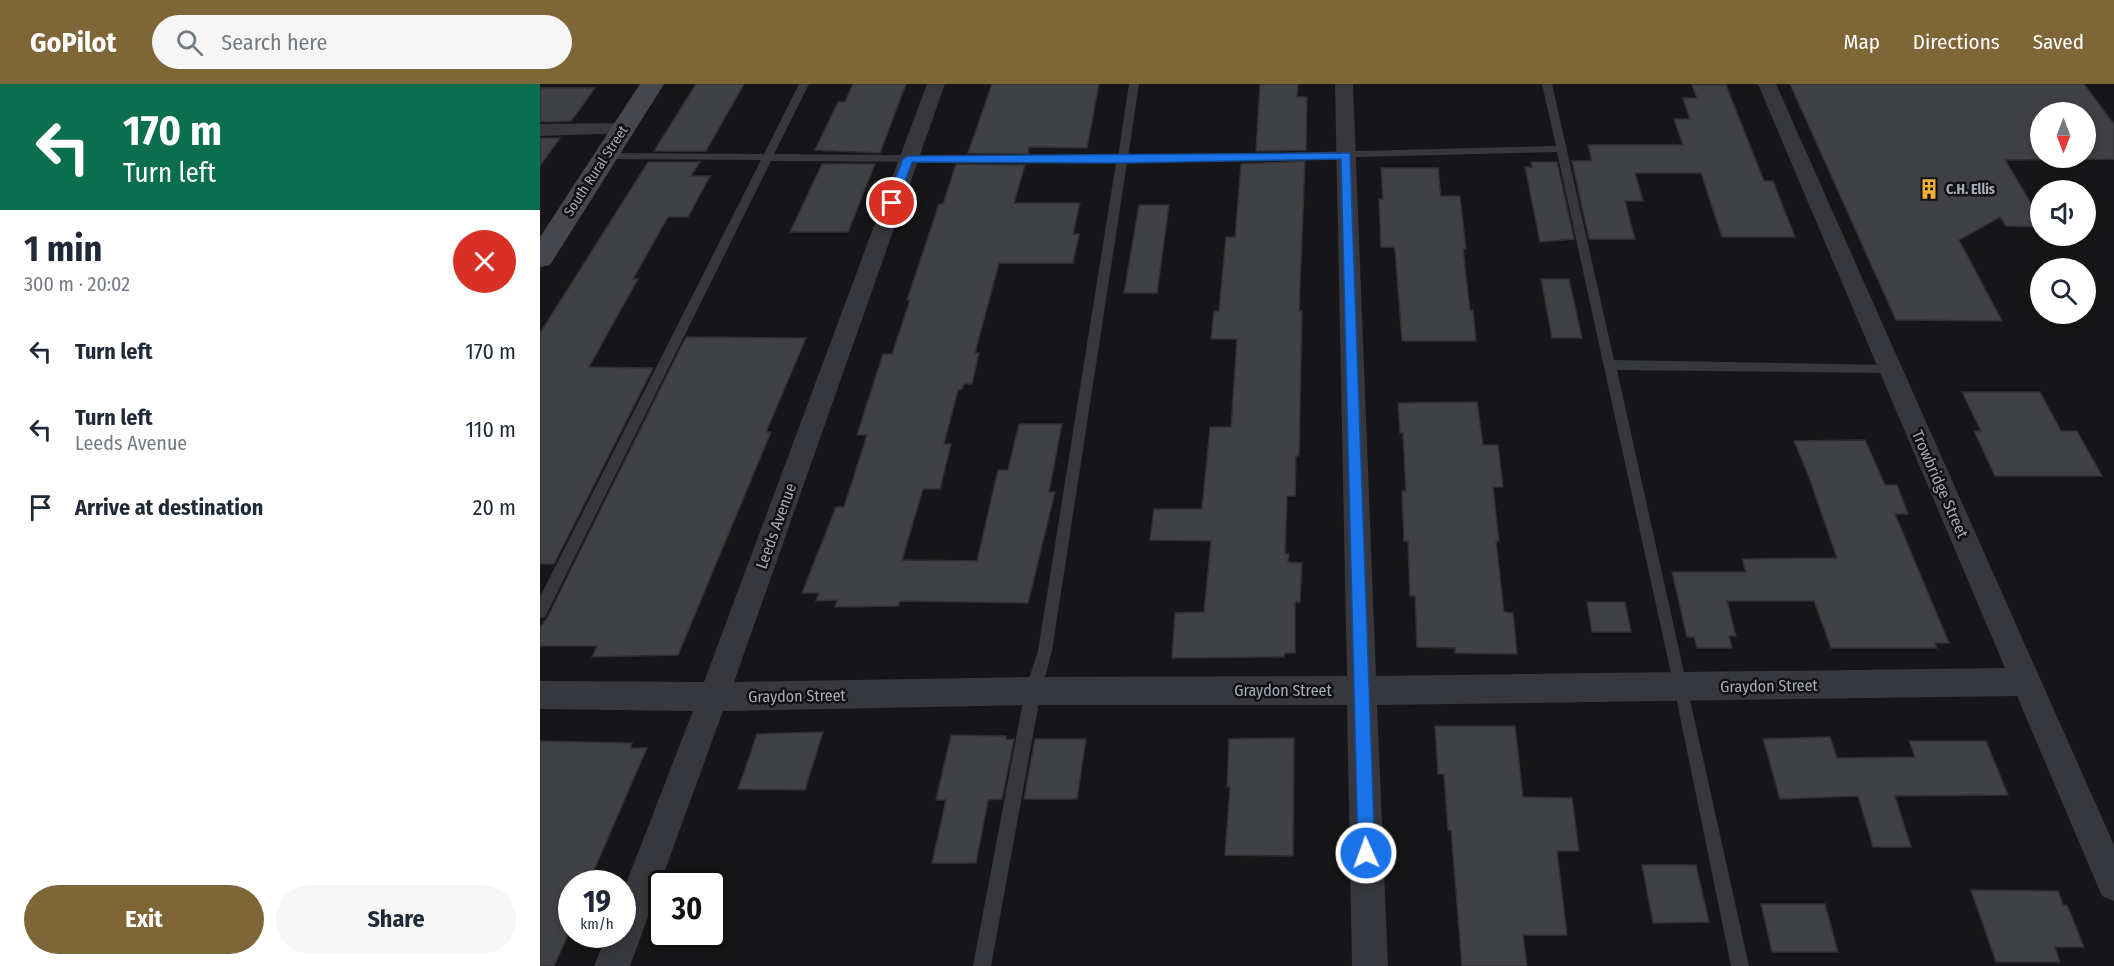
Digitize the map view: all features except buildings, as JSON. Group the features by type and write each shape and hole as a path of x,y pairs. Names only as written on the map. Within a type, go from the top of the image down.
{"main road":[{"name":"South Rural Street","path":"540,258 652,84"}],"street":[{"name":"Leeds Avenue","path":"612,966 714,697 936,84"},
{"path":"1344,84 1370,966"},
{"name":"Trowbridge Street","path":"1767,84 2114,884"},
{"path":"540,130 623,129"},
{"name":"Graydon Street","path":"540,695 714,697 1033,691 1362,690 2026,682"}],"lane":[{"path":"540,612 804,84"},
{"path":"982,966 1033,691 1045,651 1134,84"},
{"path":"1547,84 1681,687 1740,966"},
{"path":"606,156 1122,160 1561,150"},
{"path":"1609,365 1889,368"}],"place":[{"name":"C.H. Ellis","path":"1929,189"}],"route":[{"path":"892,203 908,159 1122,160 1346,155 1366,853"}]}
